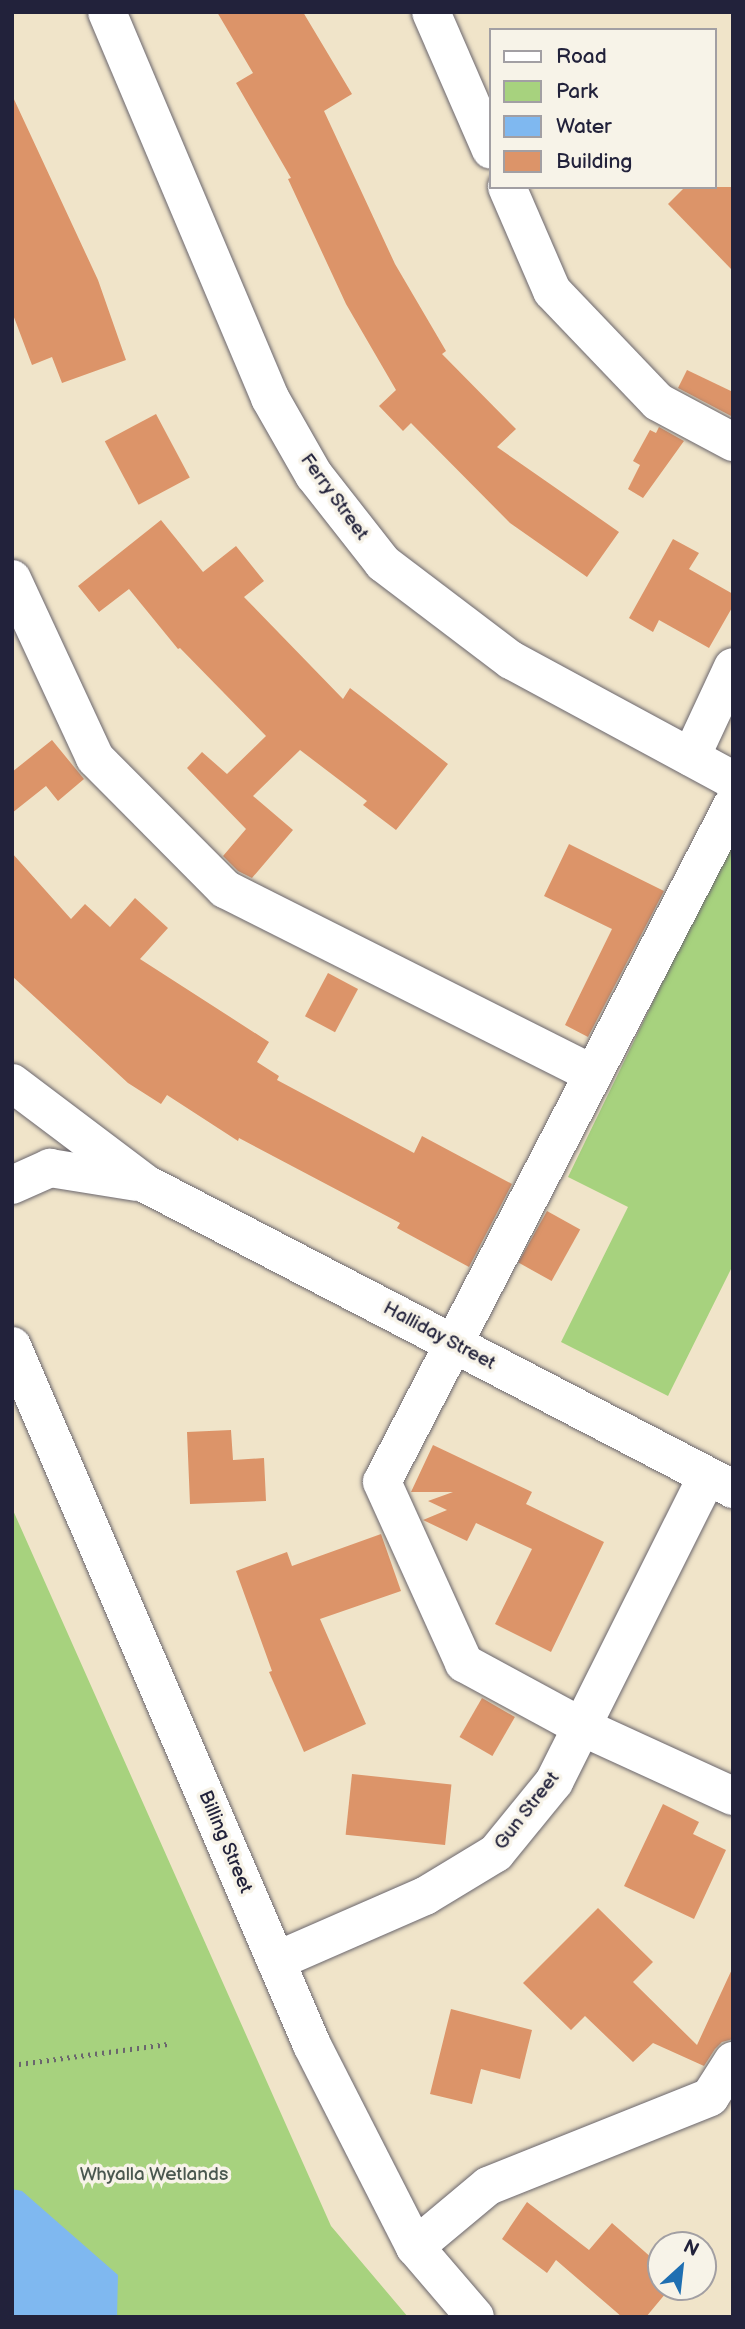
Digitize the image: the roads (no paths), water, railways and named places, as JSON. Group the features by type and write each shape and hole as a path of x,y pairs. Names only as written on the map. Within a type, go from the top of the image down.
{"street":[{"name":"Ferry Street","path":"107,12 271,398 314,475 383,563 511,660 733,780"},
{"path":"431,12 490,148"},
{"path":"509,189 552,291 657,402 733,442"},
{"path":"12,579 94,758 225,889 593,1074"},
{"path":"691,757 733,667"},
{"path":"733,804 382,1482 464,1663 582,1727 733,1796"},
{"name":"Halliday Street","path":"12,1083 146,1184 720,1482"},
{"name":"Halliday Street","path":"12,1185 50,1168 146,1184"},
{"name":"Billing Street","path":"12,1346 312,2045 415,2247 475,2317"},
{"name":"Gun Street","path":"276,1961 425,1896 496,1853 554,1782 582,1727 720,1482"},
{"path":"415,2247 488,2186 710,2097 733,2061"}],"water":[{"path":"12,2189 22,2191 118,2275 117,2317 12,2317"}],"park label":[{"name":"Whyalla Wetlands","path":"154,2175"}]}
